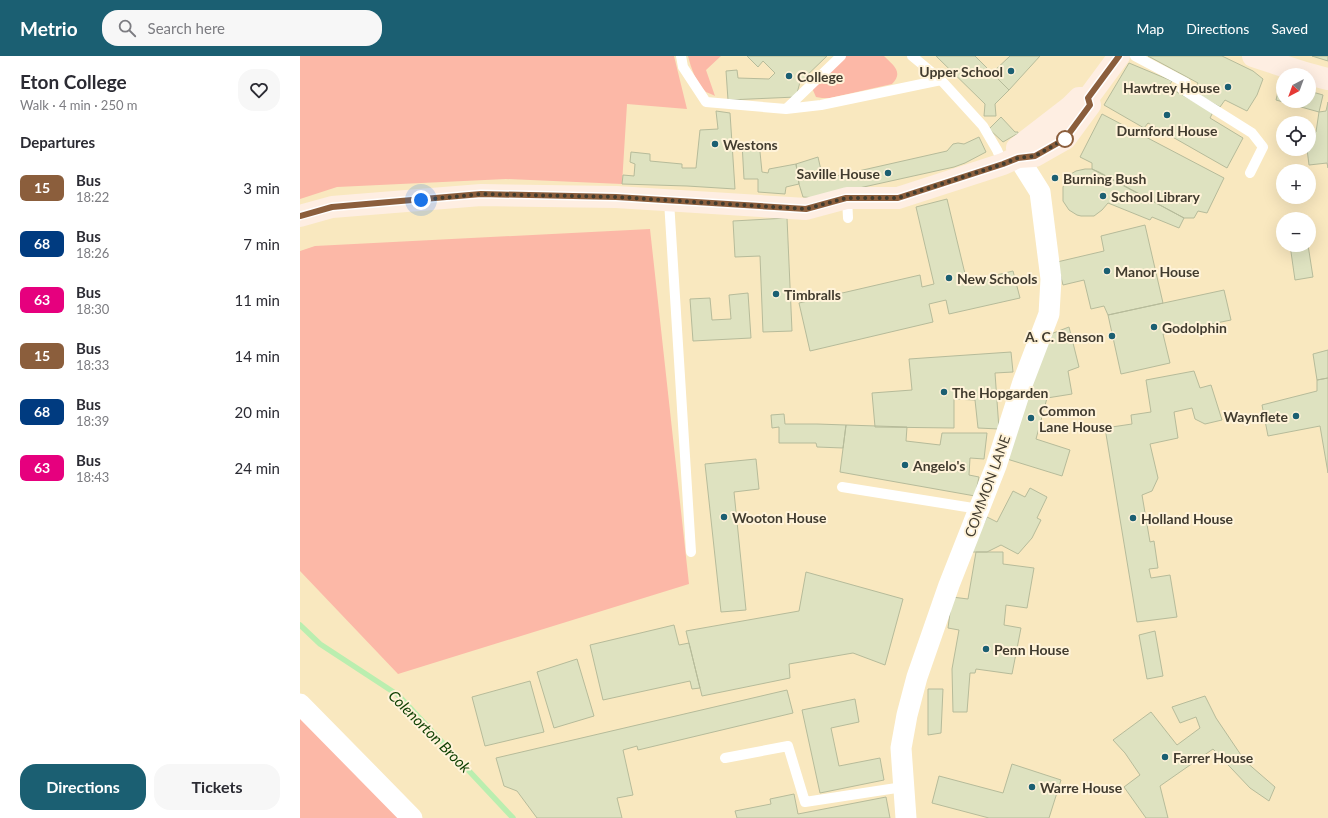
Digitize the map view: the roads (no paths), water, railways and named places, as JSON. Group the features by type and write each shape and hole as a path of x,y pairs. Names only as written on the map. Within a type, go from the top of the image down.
{"main road":[{"path":"300,216 332,207 481,194 616,197 806,209 847,208 898,198 1010,161 1035,156 1065,139 1090,105 1088,98 1119,56"},
{"path":"1253,56 1328,79"}],"street":[{"name":"COMMON LANE","path":"906,818 901,748 907,715 917,677 949,585 996,466 1023,382 1049,314 1051,279 1040,192 1010,161"},
{"path":"300,704 412,818"}],"lane":[{"path":"681,56 683,67 706,102 786,109 821,105 941,80"},
{"path":"786,109 841,56"},
{"path":"912,56 941,80 983,126 997,150 1010,161"},
{"path":"1135,56 1186,83 1182,89 1252,133 1263,147 1250,173"},
{"path":"670,201 691,552"},
{"path":"842,487 979,509"},
{"path":"725,758 788,746 805,802 903,787"}],"waterway":[{"name":"Colenorton Brook","path":"300,625 320,644 398,695 513,818"}],"place":[{"name":"Upper School","path":"1011,71"},
{"name":"College","path":"789,76"},
{"name":"Hawtrey House","path":"1228,87"},
{"name":"Durnford House","path":"1167,115"},
{"name":"Westons","path":"715,144"},
{"name":"Saville House","path":"888,173"},
{"name":"Burning Bush","path":"1055,178"},
{"name":"School Library","path":"1103,196"},
{"name":"Manor House","path":"1107,271"},
{"name":"New Schools","path":"949,278"},
{"name":"Timbralls","path":"776,294"},
{"name":"Godolphin","path":"1154,327"},
{"name":"A. C. Benson","path":"1112,336"},
{"name":"The Hopgarden","path":"944,392"},
{"name":"Waynflete","path":"1296,416"},
{"name":"Common Lane House","path":"1031,418"},
{"name":"Angelo's","path":"905,465"},
{"name":"Wooton House","path":"724,517"},
{"name":"Holland House","path":"1133,518"},
{"name":"Penn House","path":"986,649"},
{"name":"Farrer House","path":"1165,757"},
{"name":"Warre House","path":"1032,787"}]}
